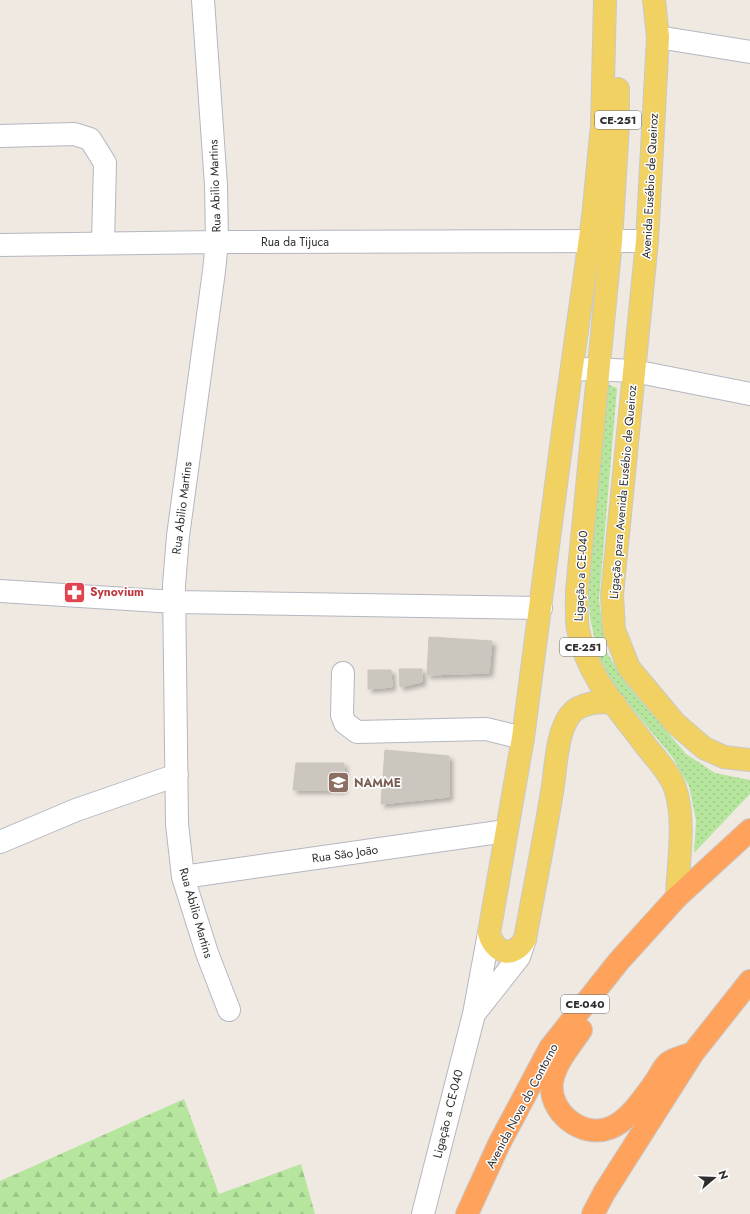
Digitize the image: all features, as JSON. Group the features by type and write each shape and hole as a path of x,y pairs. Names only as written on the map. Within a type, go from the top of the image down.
{"highway":[{"name":"Avenida Nova do Contorno","path":"467,1214 499,1144 550,1048 619,961 677,897 750,830"},
{"path":"619,961 611,984 555,1070 552,1083 552,1097 559,1110 575,1126 589,1130 610,1128 628,1117 656,1081 667,1064 693,1053"},
{"path":"593,1214 604,1193 693,1053 750,981"}],"main road":[{"path":"605,0 600,241 572,370 523,738 489,933 492,943 507,952 519,948 525,939 562,732 569,716 580,708 598,702 615,704"},
{"name":"CE-251","path":"598,369 600,241 618,126 618,52 610,0"},
{"name":"Avenida Eusébio de Queiroz","path":"634,371 647,241 658,37 654,0"},
{"name":"Ligação a CE-040","path":"598,369 577,590 576,612 578,630 586,657 609,698 666,772 674,786 679,802 680,833 677,897"},
{"name":"Ligação para Avenida Eusébio de Queiroz","path":"634,371 612,595 614,630 629,668 675,723 704,748 724,757 750,760"}],"street":[{"name":"Rua Abilio Martins","path":"203,0 216,185 217,242 178,536 174,585 177,824 183,877 207,953 229,1010"},
{"path":"658,37 750,52"},
{"path":"0,136 74,134 90,139 105,163 103,243"},
{"name":"Rua da Tijuca","path":"0,245 217,242 647,241"},
{"path":"572,370 598,369 634,371 750,394"},
{"path":"0,591 175,602 541,608"},
{"path":"343,673 342,715 345,723 357,732 486,729 523,738"},
{"path":"0,842 76,810 177,775"},
{"name":"Rua São João","path":"183,877 506,831"},
{"name":"Ligação a CE-040","path":"423,1214 474,1014 489,933"},
{"name":"Ligação a CE-040","path":"474,1014 519,957 525,939"}],"green space":[{"path":"607,384 617,388 599,600 606,651 625,682 686,754 715,773 750,780 750,794 694,853 696,820 689,786 673,758 617,690 599,658 590,618 588,581"},
{"path":"184,1099 219,1194 301,1164 315,1214 0,1214 0,1181"}],"building":[{"path":"429,637 492,641 489,673 427,675"},
{"path":"399,669 422,669 422,682 400,687"},
{"path":"368,670 391,670 392,687 368,689"},
{"path":"385,750 449,756 449,797 381,804"},
{"path":"296,763 329,763 329,790 293,790"},
{"path":"329,763 344,763 343,790 329,790"}],"place":[{"name":"Synovium","path":"75,592"},
{"name":"NAMME","path":"338,783"}]}
